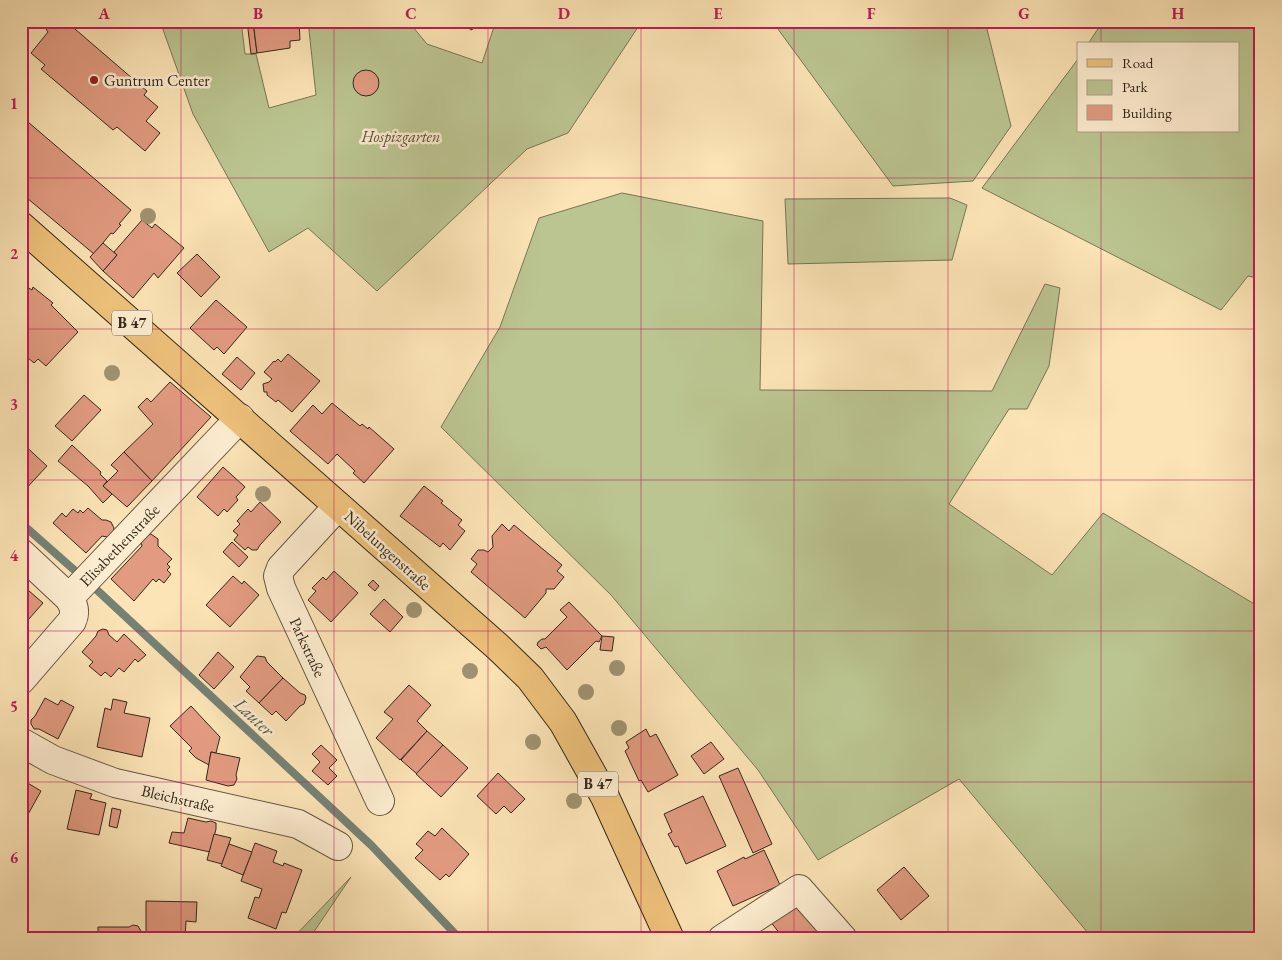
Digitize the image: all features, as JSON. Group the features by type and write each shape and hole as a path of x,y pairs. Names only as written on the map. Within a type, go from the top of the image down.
{"main road":[{"name":"Nibelungenstraße","path":"21,226 498,647 530,678 563,722 605,797 670,939"}],"street":[{"name":"Elisabethenstraße","path":"21,680 72,621 74,615 73,605 79,587 240,418"},
{"name":"Parkstraße","path":"338,506 286,561 278,576 280,588 380,801"},
{"path":"21,553 79,587"},
{"name":"Bleichstraße","path":"21,742 53,760 115,784 298,824 338,846"},
{"path":"722,939 800,889 843,939"}],"green space":[{"name":"Hospizgarten","path":"160,21 241,21 245,54 256,54 269,108 316,95 308,21 408,21 427,44 482,63 496,21 642,21 568,133 527,149 377,291 308,228 269,252 193,114"},
{"path":"772,21 985,21 1011,126 973,181 893,186"},
{"path":"1103,21 1261,21 1261,279 1248,276 1221,310 982,188 1077,60 1077,132 1240,132 1240,42 1089,42"},
{"path":"622,193 763,221 760,390 992,391 1045,284 1060,288 1049,366 1027,409 1009,409 949,504 1052,575 1103,513 1261,608 1261,939 1093,939 959,779 818,860 758,770 611,595 441,427 500,327 539,218"},
{"path":"950,198 967,205 952,260 788,264 785,199"},
{"path":"351,877 309,939 292,939"}],"building":[{"name":"Guntrum Center","path":"49,21 79,21 75,29 147,91 144,95 158,107 146,121 160,133 145,151 117,127 113,130 41,69 45,65 31,53 48,32 46,29"},
{"path":"247,21 253,21 257,53 251,54"},
{"path":"253,21 299,21 300,40 290,41 290,48 257,53"},
{"path":"453,21 475,21 472,30"},
{"path":"366,70 375,74 379,83 375,92 366,96 357,92 353,83 357,74"},
{"path":"21,116 131,210 119,224 121,225 113,234 111,233 94,254 21,193"},
{"path":"142,220 152,228 155,224 184,248 158,278 154,273 133,298 103,271 117,255 114,252"},
{"path":"103,243 117,255 103,271 90,257"},
{"path":"197,254 220,277 201,297 177,273"},
{"path":"21,283 32,290 33,287 53,303 51,305 78,332 46,366 38,359 34,363 21,352 21,349 25,346 21,343"},
{"path":"216,300 247,327 224,354 217,347 214,350 190,328"},
{"path":"288,354 320,381 292,412 278,400 276,402 267,395 267,392 264,392 263,384 272,379 264,372 274,361 278,359 281,362"},
{"path":"237,357 255,373 241,390 222,374"},
{"path":"170,382 211,417 152,481 124,452 153,424 138,407 147,398 151,402"},
{"path":"84,395 101,410 72,441 55,426"},
{"path":"332,403 360,426 362,424 368,429 369,427 394,449 364,483 353,473 355,471 337,454 328,464 290,431 313,405 322,414"},
{"path":"21,442 47,466 22,493 21,492"},
{"path":"72,445 101,472 100,474 107,481 103,486 112,494 103,503 88,486 58,461"},
{"path":"124,452 152,481 127,507 103,486 118,471 111,465"},
{"path":"223,467 245,487 236,497 238,500 227,512 224,509 218,516 197,497"},
{"path":"424,486 462,520 458,525 465,531 450,550 443,543 440,547 400,516"},
{"path":"260,502 281,522 257,550 252,550 248,547 245,550 234,540 238,535 233,531 240,524 237,521 248,509 251,512"},
{"path":"88,508 102,520 111,522 114,528 113,534 107,537 102,536 86,553 53,523 62,513 66,517 73,509 78,513 80,510 83,513"},
{"path":"502,524 509,531 514,525 562,565 557,571 564,577 554,589 546,589 546,593 525,618 471,572 477,564 471,559 478,550 488,552 493,547 492,536"},
{"path":"151,534 158,539 158,546 172,559 167,564 170,567 167,570 171,574 164,583 159,579 156,582 153,579 134,601 111,579 142,546 141,542 146,535"},
{"path":"232,542 248,557 239,567 223,552"},
{"path":"334,571 358,593 331,622 308,600 316,591 312,588 323,577 326,580"},
{"path":"233,576 242,584 244,581 259,595 230,627 206,605"},
{"path":"373,580 379,586 375,591 368,585"},
{"path":"21,584 43,603 21,628"},
{"path":"384,599 403,617 390,632 370,614"},
{"path":"569,602 602,636 599,642 596,641 567,670 546,647 541,649 537,645 538,642 545,639 567,617 560,610"},
{"path":"107,630 109,635 117,642 124,634 146,655 138,662 135,659 124,672 119,668 111,677 105,672 101,676 89,666 93,662 82,652 98,631"},
{"path":"602,636 614,637 612,651 600,650"},
{"path":"218,652 234,667 214,689 199,675"},
{"path":"257,656 265,657 267,662 283,678 259,703 246,691 250,687 240,677"},
{"path":"283,678 305,695 306,698 304,704 286,721 276,711 272,715 259,703"},
{"path":"409,685 431,705 417,721 427,731 400,760 376,738 393,719 384,712"},
{"path":"45,698 58,705 61,700 74,707 58,739 39,729 34,729 31,724 31,720"},
{"path":"113,699 127,702 124,713 150,718 142,757 97,747 105,708 111,710"},
{"path":"191,706 220,737 216,753 211,752 209,765 196,758 189,751 192,748 170,726"},
{"path":"646,729 650,737 656,734 678,775 648,792 641,780 639,781 625,751 629,748 626,742"},
{"path":"427,731 443,745 417,774 401,760"},
{"path":"711,742 724,759 704,774 691,756"},
{"path":"321,745 337,760 329,768 337,776 328,785 312,771 320,762 312,754"},
{"path":"443,745 468,768 441,797 416,774"},
{"path":"211,752 240,758 236,775 237,779 234,785 228,786 206,780"},
{"path":"738,768 772,844 753,853 719,776"},
{"path":"498,773 525,799 511,813 504,806 496,814 477,796"},
{"path":"21,779 41,791 26,818 21,815"},
{"path":"76,790 92,794 90,799 106,803 99,835 67,829"},
{"path":"703,796 726,846 686,864 678,846 675,847 668,834 672,832 664,814"},
{"path":"112,808 121,810 117,828 109,826"},
{"path":"188,818 216,823 210,852 169,843 172,832 184,833"},
{"path":"442,828 469,854 449,877 446,874 440,880 415,858 423,850 416,844 428,831 435,836"},
{"path":"214,834 231,838 222,864 207,860"},
{"path":"255,843 277,851 273,862 283,866 284,863 302,870 286,913 282,912 276,929 248,918 255,897 259,898 262,889 241,881"},
{"path":"229,844 252,852 243,875 221,866"},
{"path":"764,850 780,885 733,906 717,871 744,857 745,859"},
{"path":"904,867 929,896 901,920 877,890"},
{"path":"802,897 833,939 784,939 770,921"},
{"path":"146,901 197,902 196,922 186,921 185,939 133,939 140,934 146,934"},
{"path":"133,925 138,926 141,931 139,936 133,939 98,939 98,927 129,927"}],"waterway":[{"name":"Lauter","path":"21,523 98,591 371,845 460,939"}],"place":[{"name":"Guntrum Center","path":"94,80"}]}
